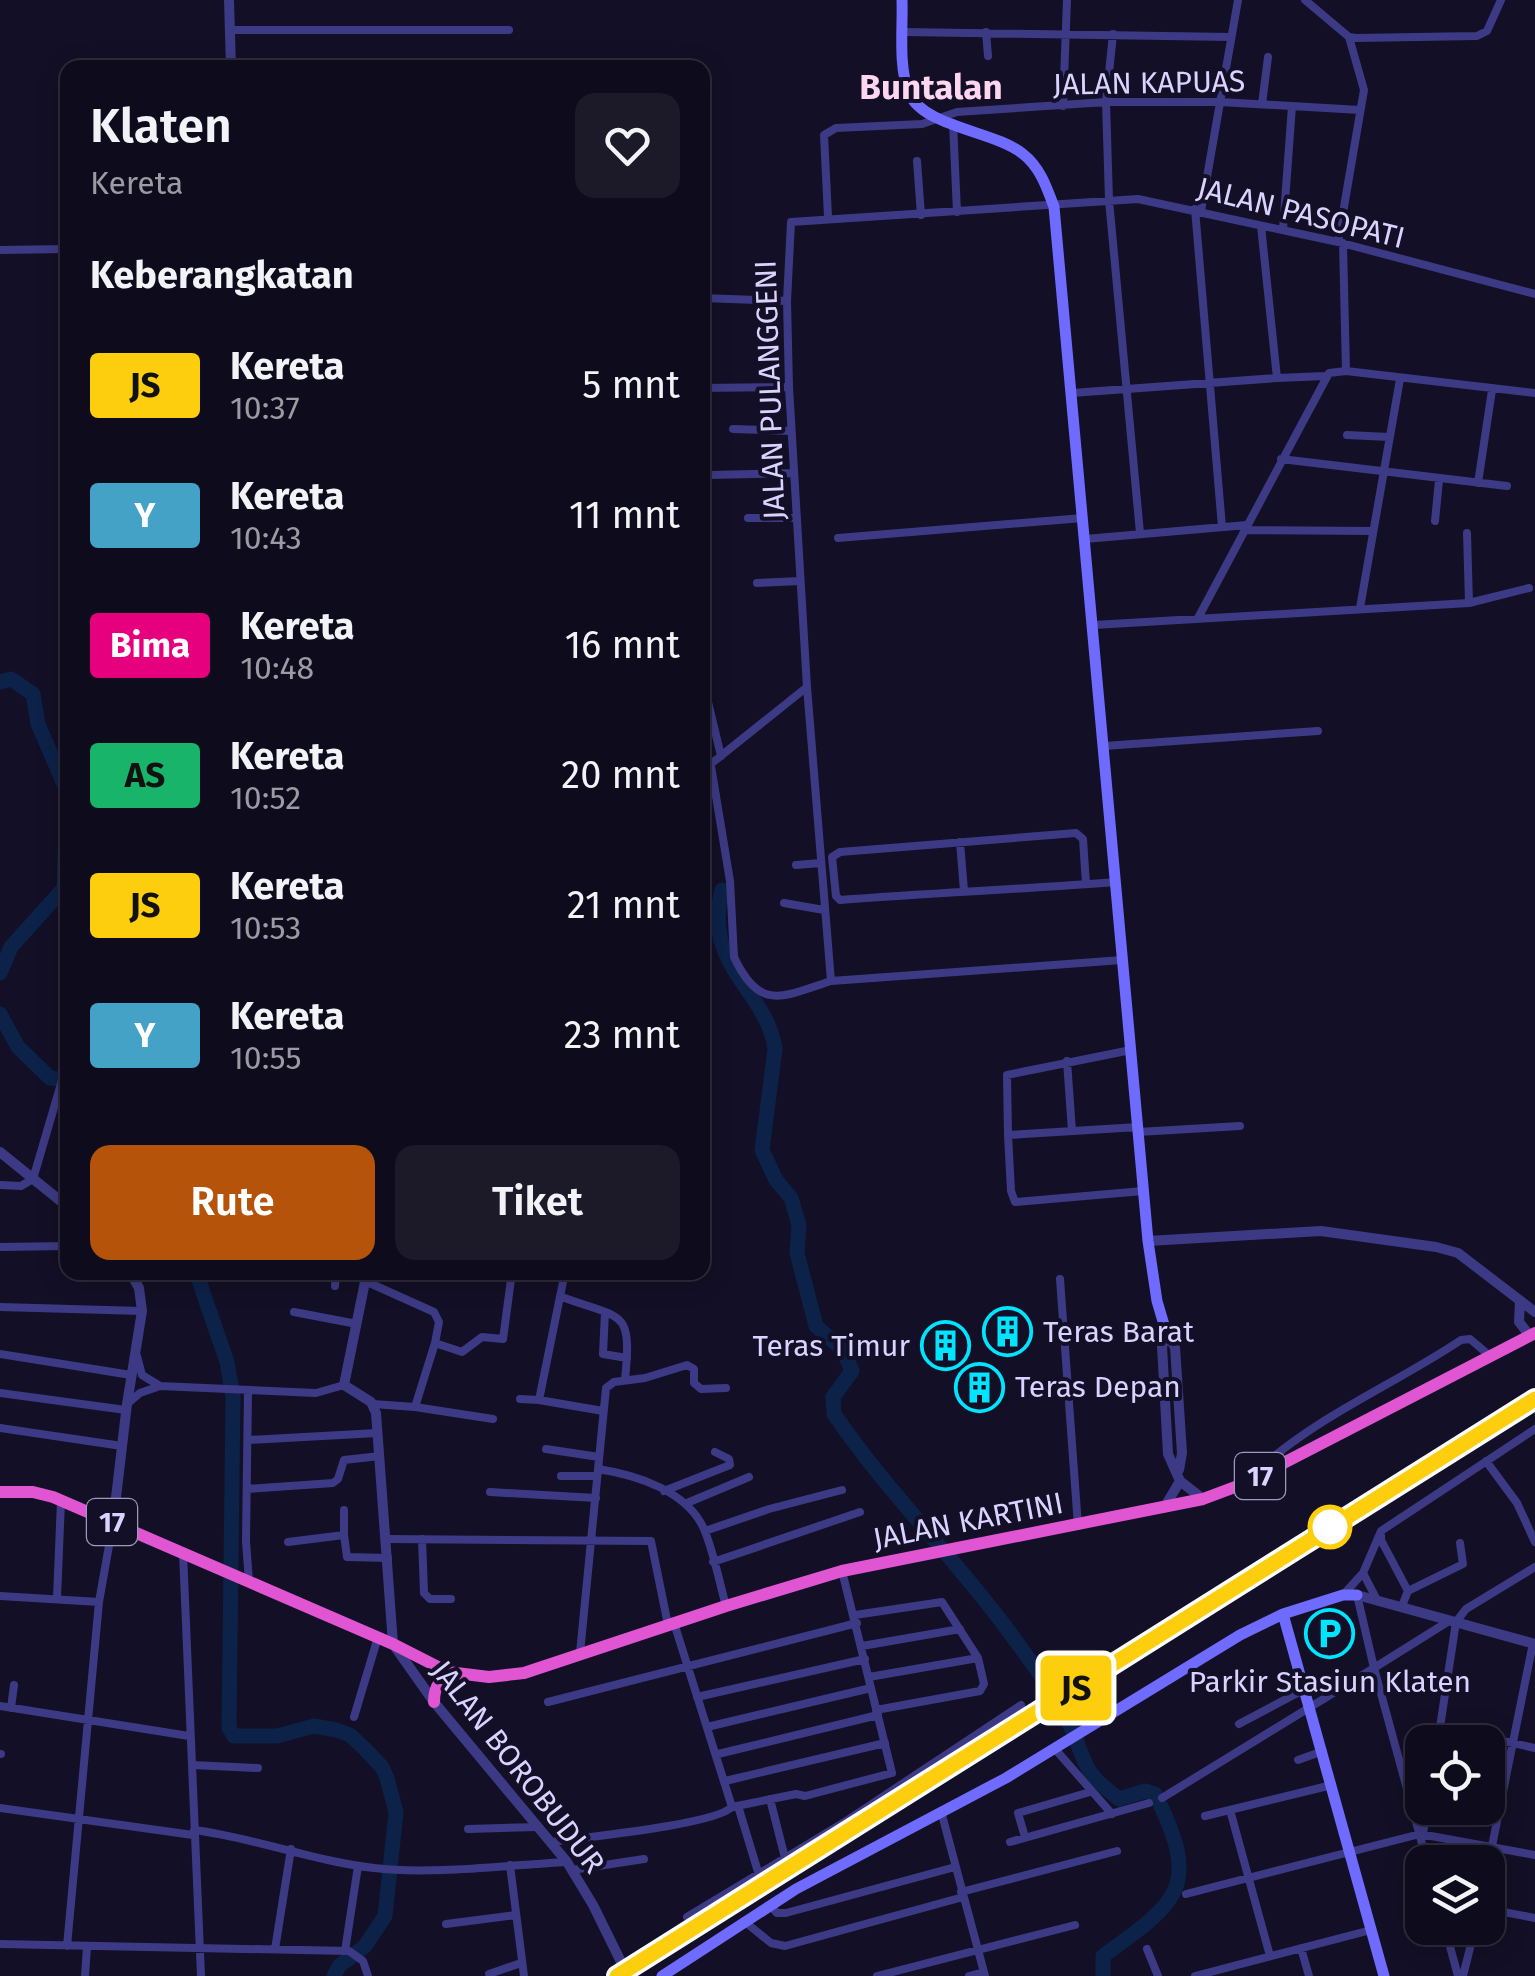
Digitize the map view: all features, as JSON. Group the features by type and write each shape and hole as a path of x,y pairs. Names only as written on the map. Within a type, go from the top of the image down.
{"highway":[{"name":"JALAN KARTINI","path":"393,1644 448,1672 518,1675 842,1571 1203,1499 1243,1484 1532,1335"},
{"name":"17","path":"0,1492 34,1492 61,1501 393,1644"},
{"path":"434,1702 442,1678 467,1675"}],"main road":[{"path":"902,0 905,78 910,96 939,118 1022,152 1044,181 1054,207 1143,1192 1157,1301 1167,1335"},
{"path":"654,1976 770,1905 1055,1749 1240,1636 1283,1614 1343,1595 1358,1595"},
{"path":"1283,1614 1384,1976"}],"street":[{"path":"229,0 231,60"},
{"path":"1062,106 1067,0"},
{"path":"1222,528 1198,210 1238,0"},
{"path":"1304,0 1349,37 1363,82 1340,242 1346,370"},
{"path":"1349,37 1470,36 1487,30 1500,0"},
{"path":"230,30 509,30"},
{"path":"903,32 1231,38"},
{"path":"986,32 988,56"},
{"path":"1113,34 1106,102 1110,200 1140,534"},
{"path":"1262,104 1268,57"},
{"name":"JALAN KAPUAS","path":"828,217 824,141 826,132 836,128 914,126 957,112 1106,102 1220,102 1360,110"},
{"path":"1283,229 1292,106"},
{"path":"953,123 957,212"},
{"path":"917,162 921,216"},
{"name":"JALAN PASOPATI","path":"1054,207 1138,200 1198,210 1340,242 1535,294"},
{"name":"JALAN PULANGGENI","path":"831,980 792,473 787,301 790,225 800,219 828,217 921,216 1054,207"},
{"path":"1261,226 1277,378"},
{"path":"0,250 60,249"},
{"path":"710,298 787,301"},
{"path":"1072,394 1326,376 1346,370 1535,393"},
{"path":"1198,618 1326,376"},
{"path":"1360,608 1400,379"},
{"path":"710,388 789,387"},
{"path":"1478,483 1492,390"},
{"path":"733,429 791,431"},
{"path":"1347,435 1388,437"},
{"path":"1280,460 1507,486"},
{"path":"710,475 792,473"},
{"path":"1435,520 1440,480"},
{"path":"748,518 797,518"},
{"path":"838,538 1083,518"},
{"path":"1085,538 1246,527 1374,531"},
{"path":"1467,532 1469,603"},
{"path":"757,583 800,581"},
{"path":"1094,625 1469,603 1529,588"},
{"path":"715,762 807,687"},
{"path":"710,732 730,881 734,957 748,983 762,994 775,998 831,980 1122,960"},
{"path":"1104,746 1318,732"},
{"path":"1086,884 1084,839 1080,834 836,852 832,857 835,893 840,900 964,891 1086,884 1116,882"},
{"path":"960,842 964,891"},
{"path":"796,865 821,863"},
{"path":"784,902 824,910"},
{"path":"1131,1050 1006,1074 1012,1198 1015,1202 1143,1192"},
{"path":"1068,1061 1072,1132"},
{"path":"0,1185 22,1186 32,1179 60,1091"},
{"path":"1008,1135 1240,1126"},
{"path":"0,1152 60,1201"},
{"path":"1148,1241 1321,1232 1436,1247 1458,1253 1535,1312"},
{"path":"0,1247 60,1246"},
{"path":"67,1946 99,1602 142,1311 134,1280"},
{"path":"335,1280 335,1286"},
{"path":"344,1386 365,1280"},
{"path":"372,1280 434,1312 440,1322 416,1407"},
{"path":"434,1343 461,1352 484,1337 503,1339 511,1280"},
{"path":"539,1400 564,1280"},
{"path":"1060,1280 1078,1526"},
{"path":"562,1298 619,1318 626,1329 625,1380"},
{"path":"1520,1301 1519,1322 1532,1335"},
{"path":"0,1307 142,1311"},
{"path":"294,1312 357,1324"},
{"path":"605,1312 602,1354 627,1358"},
{"path":"1164,1508 1179,1476 1182,1453 1175,1347 1167,1335"},
{"path":"1167,1335 1162,1346 1168,1454 1179,1476 1203,1499"},
{"path":"1243,1484 1270,1458 1461,1340 1470,1339 1490,1356"},
{"path":"136,1349 142,1375 160,1386"},
{"path":"0,1354 131,1375"},
{"path":"580,1653 606,1388 625,1380 692,1366 694,1383 700,1389 726,1388"},
{"path":"126,1407 140,1393 160,1386 316,1393 344,1386 373,1404 484,1418"},
{"path":"244,1389 248,1440 244,1580"},
{"path":"0,1393 126,1407"},
{"path":"520,1399 604,1411"},
{"path":"373,1404 393,1644"},
{"path":"0,1428 122,1446"},
{"path":"1343,1595 1363,1573 1381,1530 1531,1431"},
{"path":"248,1440 377,1433"},
{"path":"546,1449 599,1457"},
{"path":"664,1491 730,1465 729,1458 715,1452"},
{"path":"1168,1454 1182,1453"},
{"path":"247,1490 333,1483 344,1460 380,1456"},
{"path":"1486,1462 1517,1502 1535,1542"},
{"path":"561,1476 598,1473 632,1478 686,1503 705,1531 726,1606"},
{"path":"686,1503 748,1477"},
{"path":"705,1531 769,1508 842,1490"},
{"path":"490,1492 596,1498"},
{"path":"57,1598 61,1501"},
{"path":"344,1510 347,1556 388,1558"},
{"path":"713,1562 860,1512"},
{"path":"1381,1530 1381,1540 1408,1591"},
{"path":"288,1542 344,1535"},
{"path":"387,1540 653,1542 671,1624 759,1875"},
{"path":"422,1540 424,1593 430,1599 451,1599"},
{"path":"1402,1606 1408,1591 1463,1564 1460,1543"},
{"path":"183,1553 202,1948 200,1976"},
{"path":"1162,1798 1535,1567"},
{"path":"842,1571 895,1788"},
{"path":"1363,1573 1376,1598"},
{"path":"1424,1845 1374,1668 1358,1595 1534,1644 1492,1845"},
{"path":"0,1596 99,1602"},
{"path":"548,1702 856,1619 939,1601 978,1658 982,1690 877,1712 718,1754"},
{"path":"1440,1725 1453,1621"},
{"path":"862,1646 960,1629"},
{"path":"354,1717 378,1638"},
{"name":"JALAN BOROBUDUR","path":"393,1644 434,1702 570,1866 628,1976"},
{"path":"869,1677 978,1658"},
{"path":"697,1697 866,1659"},
{"path":"11,1708 14,1685"},
{"path":"708,1727 871,1688"},
{"path":"1239,1724 1305,1689"},
{"path":"687,1917 759,1875 1021,1705"},
{"path":"0,1706 189,1736"},
{"path":"1505,1741 1535,1748"},
{"path":"725,1781 885,1742"},
{"path":"1055,1749 1112,1814"},
{"path":"1298,1760 1323,1751"},
{"path":"192,1765 258,1768"},
{"path":"552,1842 683,1822 726,1813 735,1806 796,1794 805,1796 892,1773"},
{"path":"1205,1816 1332,1785"},
{"path":"1026,1837 1018,1813 1090,1792"},
{"path":"770,1799 785,1858"},
{"path":"1010,1842 1149,1803"},
{"path":"0,1808 250,1838 379,1869 570,1866 644,1860"},
{"path":"1230,1810 1270,1956"},
{"path":"941,1812 984,1974 969,1976"},
{"path":"1421,1834 1423,1825"},
{"path":"468,1829 538,1827"},
{"path":"1186,1894 1421,1834 1486,1845"},
{"path":"275,1949 292,1849"},
{"path":"1505,1849 1535,1855"},
{"path":"744,1921 772,1943 785,1946 1116,1851"},
{"path":"510,1865 524,1976"},
{"path":"358,1866 352,1953 368,1976"},
{"path":"770,1905 778,1913 786,1914 956,1867"},
{"path":"1505,1912 1535,1918"},
{"path":"446,1924 516,1915"},
{"path":"876,1976 1074,1925"},
{"path":"1195,1976 1371,1930"},
{"path":"0,1944 352,1953"},
{"path":"1451,1945 1461,1976"},
{"path":"1461,1976 1470,1945"},
{"path":"85,1976 87,1947"},
{"path":"1301,1948 1309,1976"},
{"path":"1147,1949 1158,1976"},
{"path":"489,1974 521,1963"},
{"path":"1236,1965 1240,1976"}],"waterway":[{"path":"0,682 11,679 33,694 38,724 60,775"},
{"path":"722,890 718,917 721,939 728,959 770,1028 775,1049 762,1150 776,1180 791,1198 799,1225 797,1253 816,1326 843,1350 852,1371 833,1397 834,1414 1032,1664 1064,1712 1091,1773 1119,1799 1145,1791 1155,1794 1169,1825 1179,1871 1175,1889 1150,1920 1103,1956 1103,1976"},
{"path":"0,973 11,947 60,892"},
{"path":"0,1014 18,1047 50,1078 60,1079"},
{"path":"199,1280 227,1362 233,1397 229,1728 234,1736 277,1736 314,1726 350,1735 382,1767 396,1812 385,1916 365,1946 339,1966 334,1976"}],"railway":[{"path":"617,1976 1535,1399"}],"train":[{"name":"JS","path":"617,1976 1535,1399"}],"place":[{"name":"Teras Barat","path":"1008,1332"},
{"name":"Teras Timur","path":"945,1346"},
{"name":"Teras Depan","path":"980,1387"},
{"name":"Parkir Stasiun Klaten","path":"1330,1633"}],"district":[{"name":"Buntalan","path":"931,87"}]}
